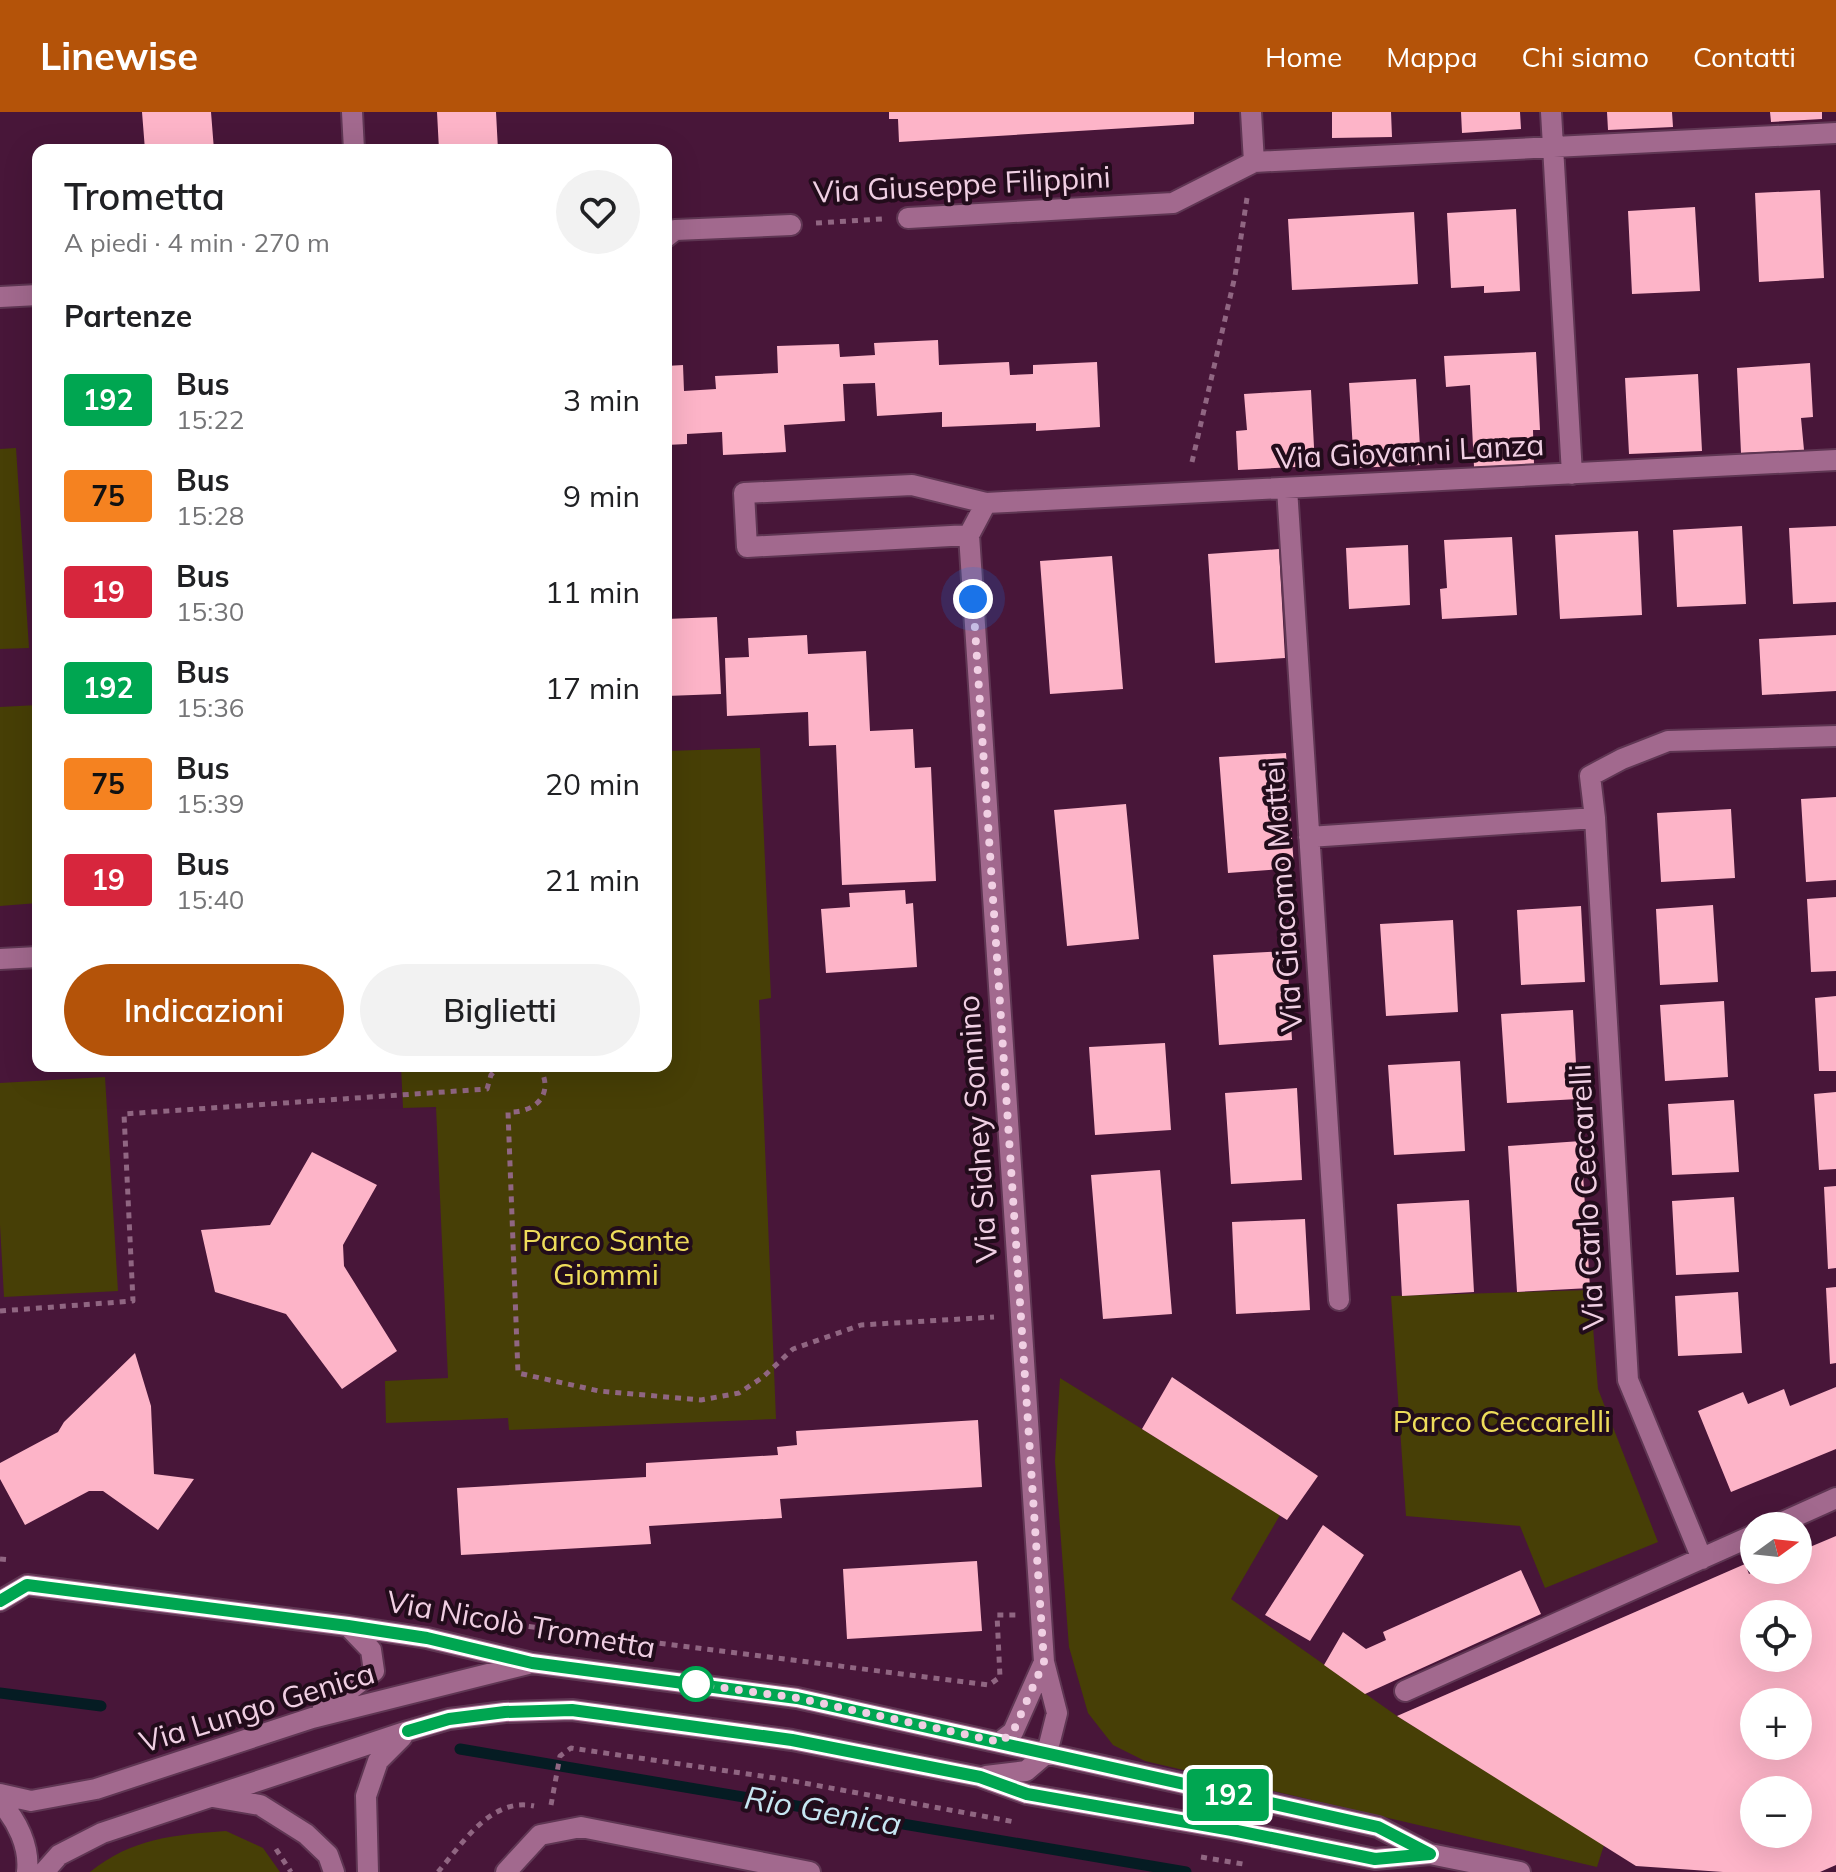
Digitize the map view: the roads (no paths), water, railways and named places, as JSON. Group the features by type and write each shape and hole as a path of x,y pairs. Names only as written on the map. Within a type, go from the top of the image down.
{"street":[{"path":"352,112 354,144"},
{"path":"1251,112 1254,162 1836,133"},
{"path":"1551,112 1572,474"},
{"name":"Via Giuseppe Filippini","path":"908,218 1173,203 1254,162"},
{"name":"Via Giuseppe Filippini","path":"672,232 791,225"},
{"path":"0,297 32,295"},
{"name":"Via Giovanni Lanza","path":"969,535 747,547 744,493 912,485 986,503 1836,460"},
{"name":"Via Giacomo Mattei","path":"1287,488 1339,1300"},
{"path":"969,535 986,503"},
{"name":"Via Sidney Sonnino","path":"969,535 1044,1662 1013,1732 1000,1742"},
{"name":"Via Carlo Ceccarelli","path":"1702,1559 1628,1380 1590,776 1622,759 1668,741 1836,736"},
{"path":"1309,837 1595,818"},
{"path":"0,959 32,957"},
{"path":"1805,1512 1836,1498"},
{"path":"1405,1691 1740,1541"},
{"name":"Via Nicolò Trometta","path":"0,1601 27,1585 348,1626 427,1638 532,1663 797,1698 1378,1827 1430,1854 1520,1872"},
{"name":"Via Nicolò Trometta","path":"312,1718 374,1671 371,1650 348,1626"},
{"path":"980,1777 1026,1771 1047,1753 1057,1713 1044,1662"},
{"name":"Via Lungo Genica","path":"0,1794 31,1801 96,1789 312,1718 532,1663"},
{"name":"Via Nicolò Trometta","path":"408,1731 449,1719 505,1712 572,1710 792,1740 980,1777 1027,1794 1375,1859 1430,1854"},
{"path":"44,1872 59,1855 102,1833 408,1731"},
{"path":"368,1872 366,1796 378,1761 408,1731"},
{"path":"209,1797 260,1805 306,1834 328,1855 334,1872"},
{"path":"0,1802 10,1813 22,1837 27,1872"},
{"path":"506,1872 540,1835 581,1827 810,1872"}],"waterway":[{"name":"Rio Genica","path":"0,1693 101,1706"},
{"name":"Rio Genica","path":"460,1749 1186,1872"}],"park label":[{"name":"Parco Sante Giommi","path":"606,1258"},
{"name":"Parco Ceccarelli","path":"1502,1422"}]}
